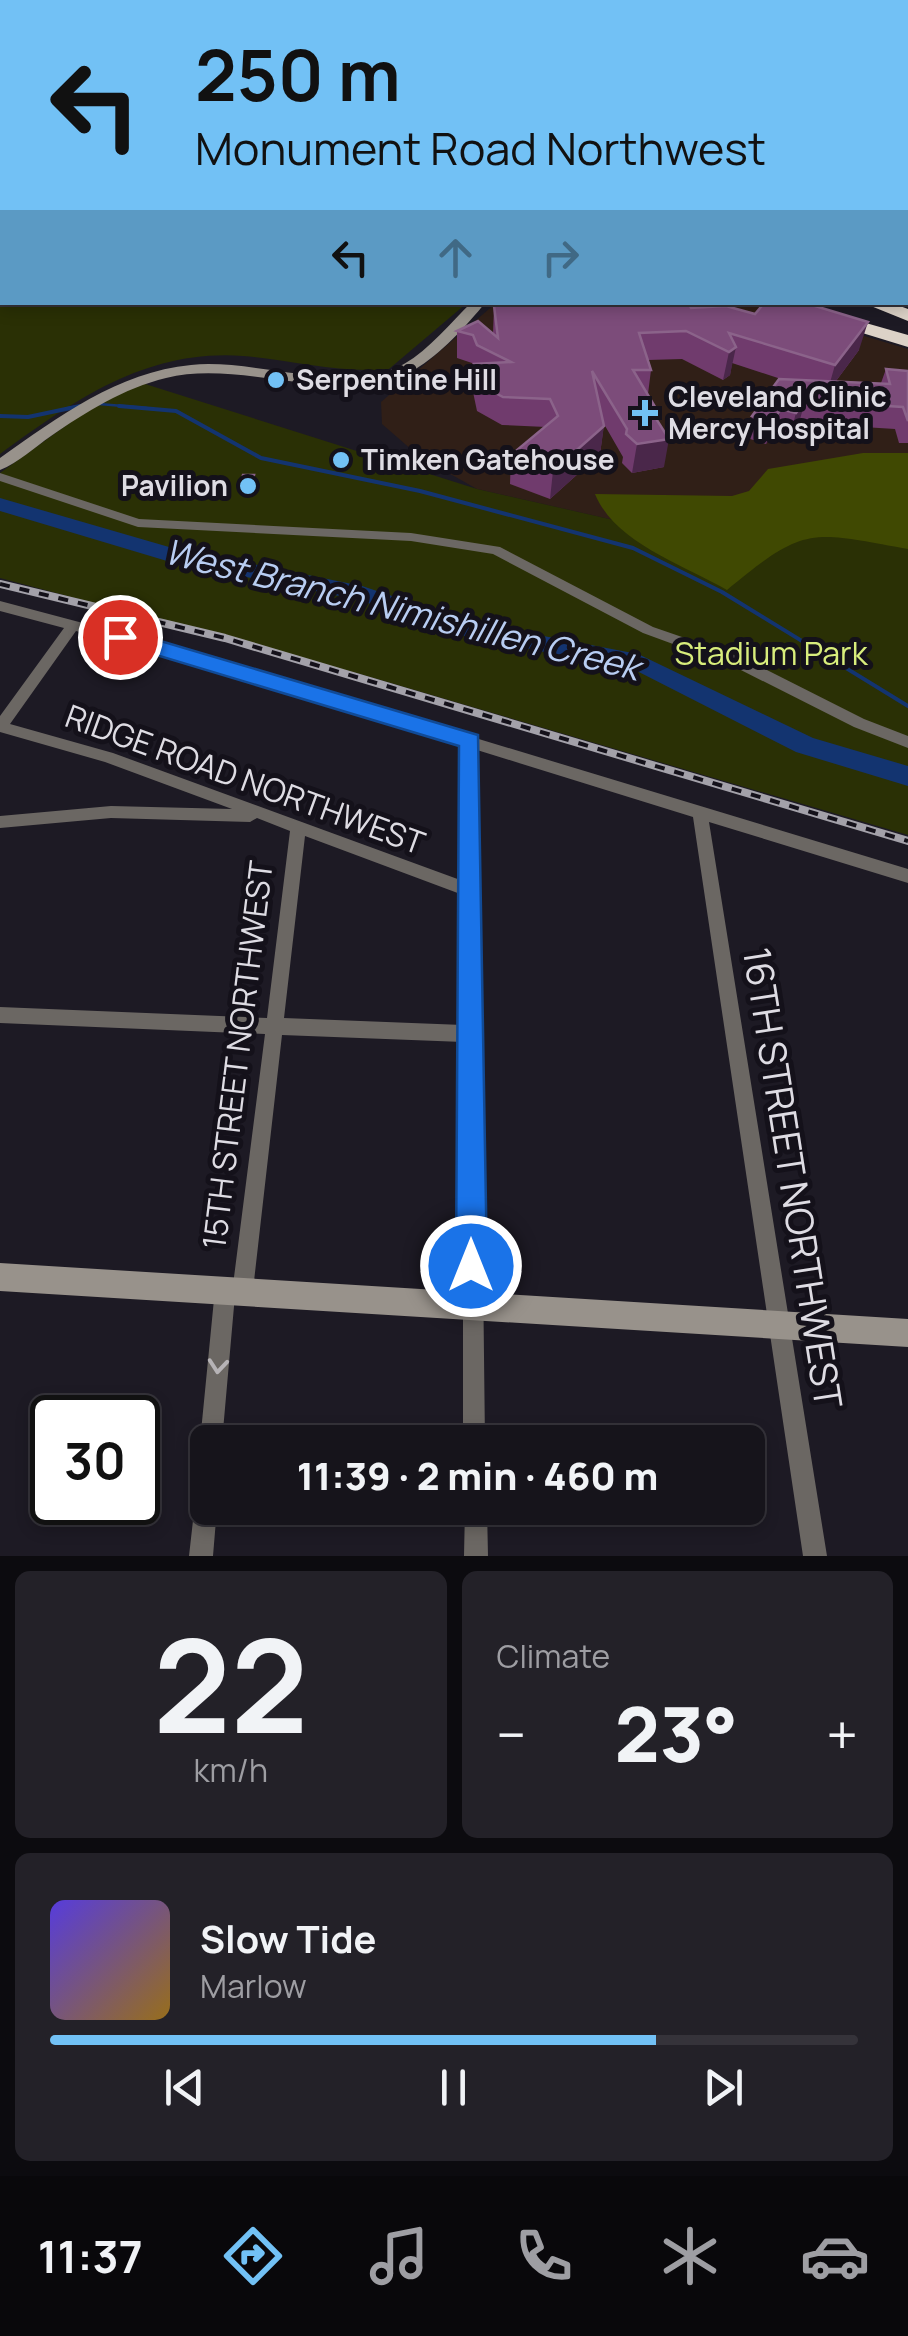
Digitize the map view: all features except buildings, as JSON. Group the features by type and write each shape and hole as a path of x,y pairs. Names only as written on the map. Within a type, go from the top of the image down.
{"highway":[{"path":"780,305 908,342"},
{"path":"840,305 908,329"},
{"path":"879,305 908,315"}],"main road":[{"path":"0,465 99,396 162,374 216,366 251,366 348,381 392,375 412,364 477,305"},
{"path":"0,1277 908,1334"}],"street":[{"path":"0,477 138,523 411,538 496,550 648,630 750,667 859,723 908,742"},
{"path":"0,606 470,741 908,876"},
{"path":"0,727 73,624"},
{"name":"RIDGE ROAD NORTHWEST","path":"0,727 108,757 471,890"},
{"path":"470,741 474,1425"},
{"path":"0,822 154,811 265,817"},
{"name":"16TH STREET NORTHWEST","path":"700,812 815,1556"},
{"name":"15TH STREET NORTHWEST","path":"214,1425 275,1023 298,828"},
{"path":"0,1016 275,1023 470,1034"},
{"path":"201,1556 204,1525"},
{"path":"476,1525 476,1556"}],"shaded area":[{"name":"Cleveland Clinic Mercy Hospital","path":"494,305 761,305 908,349 908,489 680,535 477,489 420,457 382,424 381,402"}],"green space":[{"path":"0,305 465,305 389,369 334,368 243,356 175,361 143,370 84,397 0,454"},
{"name":"Stadium Park","path":"142,383 477,489 680,535 908,489 908,835 360,674 0,578 0,473 107,396"},
{"path":"863,453 908,453 908,549 849,539 810,538 774,554 727,590 634,539 605,511 595,494 732,496 749,491 768,469"}],"waterway":[{"path":"99,404 147,408"},
{"path":"68,408 84,405"},
{"path":"0,416 28,417 80,406"},
{"path":"119,406 176,411 261,458 420,491 633,548 722,592 908,706"},
{"name":"West Branch Nimishillen Creek","path":"0,504 167,554 362,593 467,629 638,662 805,745 908,776"}],"railway":[{"path":"0,584 225,638 908,841"}],"place":[{"name":"Serpentine Hill","path":"276,380"},
{"name":"Cleveland Clinic Mercy Hospital","path":"645,413"},
{"name":"Timken Gatehouse","path":"341,460"},
{"name":"Pavilion","path":"248,486"}],"route":[{"path":"120,637 470,741 471,1266"}]}
